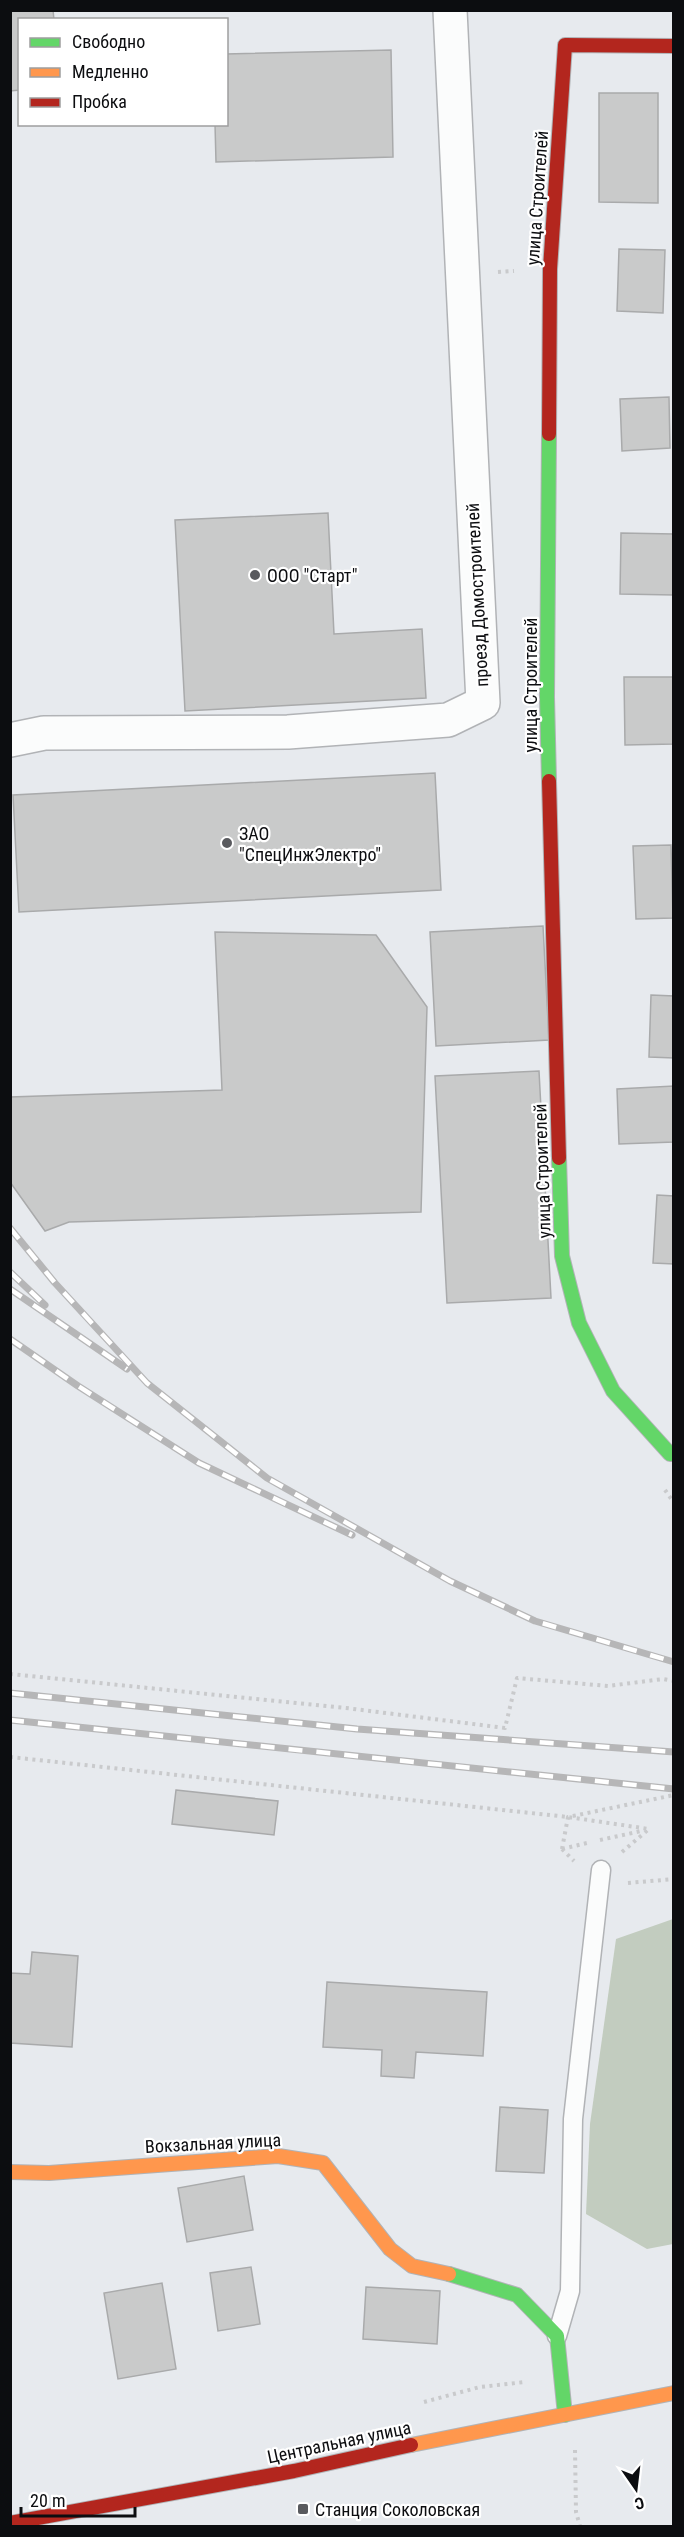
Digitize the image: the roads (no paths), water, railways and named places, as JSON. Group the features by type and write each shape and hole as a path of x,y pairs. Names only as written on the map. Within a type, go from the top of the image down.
{"street":[{"name":"проезд Домостроителей","path":"10,740 44,733 288,732 448,720 483,703 450,10"},
{"name":"улица Строителей","path":"674,46 564,45 550,269 548,740 562,1256 579,1323 613,1391 670,1454 674,1454"},
{"name":"Вокзальная улица","path":"10,2172 49,2173 278,2156 323,2163 390,2249 411,2265 470,2279 517,2295 557,2337"},
{"path":"557,2337 566,2415"},
{"name":"Центральная улица","path":"10,2523 294,2471 674,2393"}],"lane":[{"path":"557,2337 570,2292 573,2119 601,1870"}],"railway":[{"path":"10,1228 55,1283 147,1383 267,1478 450,1581 535,1621 674,1662"},
{"path":"10,1272 45,1305"},
{"path":"10,1289 127,1369"},
{"path":"10,1339 78,1386 199,1463 352,1535"},
{"path":"10,1693 357,1729 674,1752"},
{"path":"10,1720 674,1789"}],"place":[{"name":"ООО \"Старт\"","path":"255,575"},
{"name":"ЗАО \"СпецИнжЭлектро\"","path":"227,843"},
{"name":"Станция Соколовская","path":"303,2509"}]}
